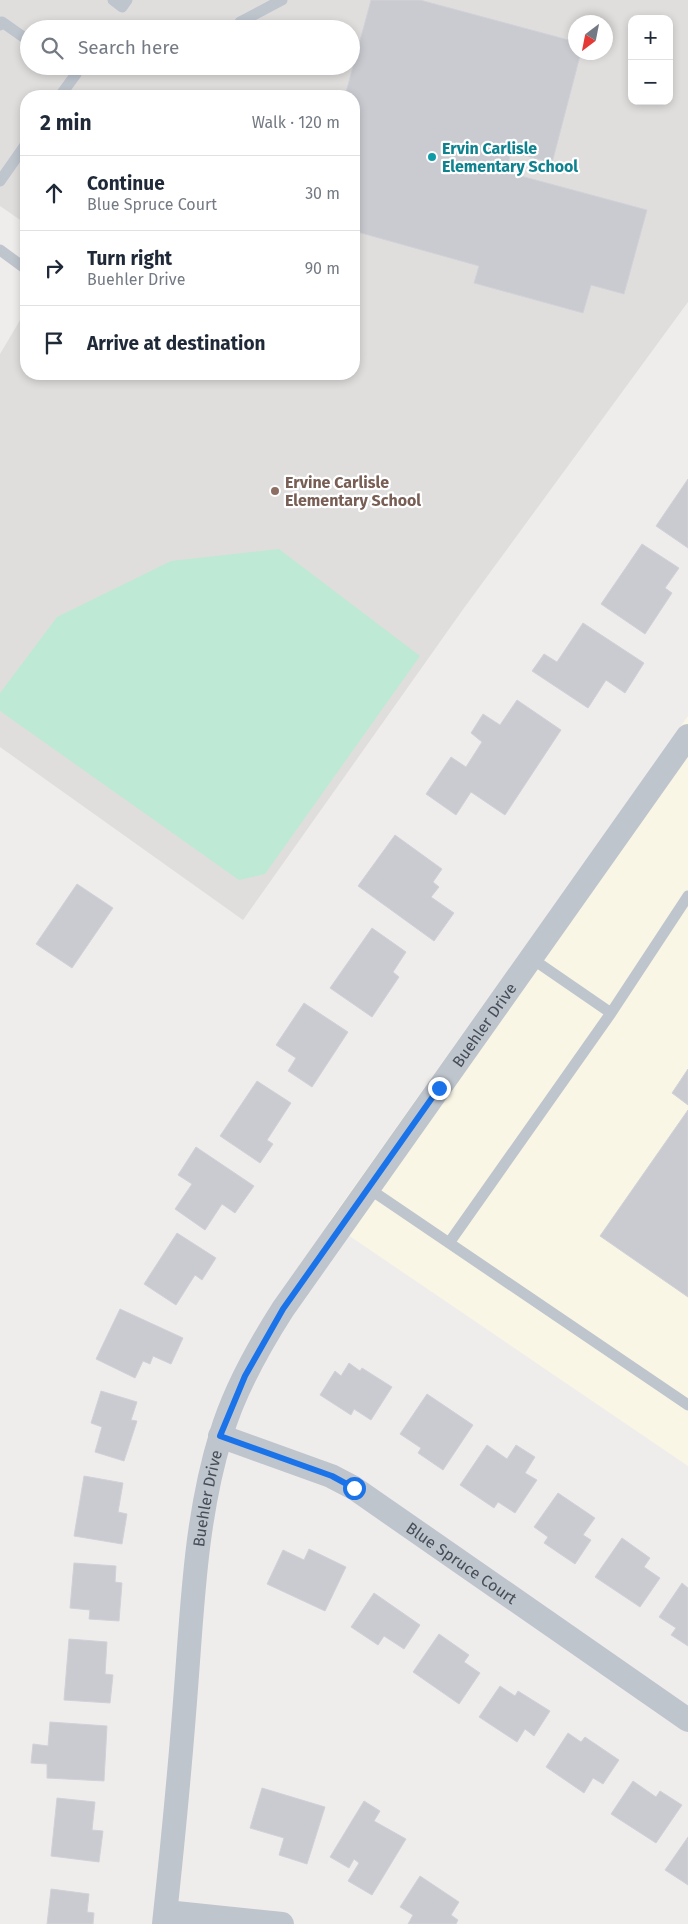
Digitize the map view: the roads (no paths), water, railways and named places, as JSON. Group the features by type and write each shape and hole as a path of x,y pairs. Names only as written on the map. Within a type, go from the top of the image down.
{"street":[{"name":"Buehler Drive","path":"165,1918 176,1809 196,1557 206,1492 220,1436 245,1376 269,1331 688,736"},
{"name":"Blue Spruce Court","path":"220,1436 332,1476 354,1488 688,1720"},
{"path":"165,1918 282,1924"}],"lane":[{"path":"113,0 125,4"},
{"path":"244,20 282,0"},
{"path":"0,26 2,22 20,35"},
{"path":"64,90 75,75"},
{"path":"0,181 20,153"},
{"path":"0,250 20,265"},
{"path":"449,1243 611,1013 688,896"},
{"path":"531,958 611,1013"},
{"path":"368,1188 688,1405"}],"place":[{"name":"Ervin Carlisle Elementary School","path":"432,157"},
{"name":"Ervine Carlisle Elementary School","path":"275,491"}]}
